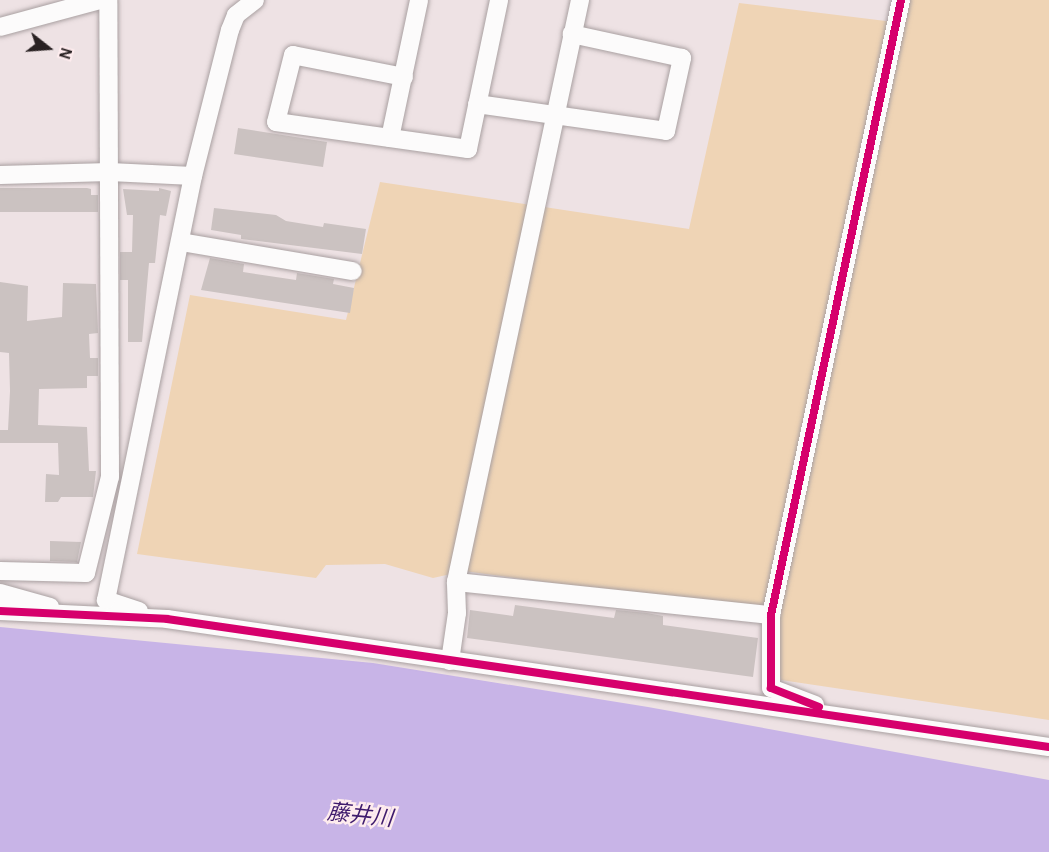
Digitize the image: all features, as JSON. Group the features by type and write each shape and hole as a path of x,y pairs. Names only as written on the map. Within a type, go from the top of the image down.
{"street":[{"path":"0,27 100,0"},
{"path":"0,571 86,573 110,477 108,0"},
{"path":"106,600 193,176 230,30 236,15 255,0"},
{"path":"390,138 419,0"},
{"path":"404,76 293,55 276,122 468,148 499,0"},
{"path":"450,661 457,613 456,582 553,115 580,0"},
{"path":"841,716 771,688 771,615 901,0"},
{"path":"477,104 666,131 682,58 572,34"},
{"path":"0,176 110,172 193,176"},
{"path":"181,242 352,271"},
{"path":"456,582 771,615"},
{"path":"0,593 68,614 106,600 167,619"},
{"path":"0,611 167,619 1049,747"}],"shaded area":[{"path":"907,0 1049,0 1049,720 781,680 774,649 775,613 464,571 433,578 385,564 326,565 316,578 137,554 190,295 346,320 380,182 689,229 739,3 902,23"}],"water":[{"name":"藤井川","path":"0,627 373,663 648,707 1049,780 1049,852 0,852"}],"building":[{"path":"238,128 327,142 323,167 234,154"},
{"path":"0,188 87,188 91,189 91,195 98,195 98,212 0,212"},
{"path":"159,188 171,191 166,216 160,215 155,263 149,263 142,342 128,342 128,280 120,280 120,252 132,252 133,215 127,215 123,189 159,191"},
{"path":"214,208 276,215 286,221 323,227 324,223 366,229 362,254 241,239 241,235 211,230"},
{"path":"210,258 244,264 243,272 296,280 297,273 334,279 333,284 354,288 350,313 201,290"},
{"path":"0,282 28,286 27,321 62,317 63,283 96,284 98,333 89,334 90,358 98,358 98,376 87,376 87,388 39,389 38,425 87,427 89,471 96,471 93,497 61,497 58,502 45,502 46,474 59,475 58,443 0,443 0,430 8,430 10,391 9,353 0,352"},
{"path":"50,541 81,542 77,562 50,561"},
{"path":"515,605 614,618 616,610 647,613 663,616 663,625 758,638 753,677 467,638 470,610 513,616"}],"cycle path":[{"path":"819,707 771,688 771,615 901,0"},
{"path":"0,611 167,619 1049,747"}]}
